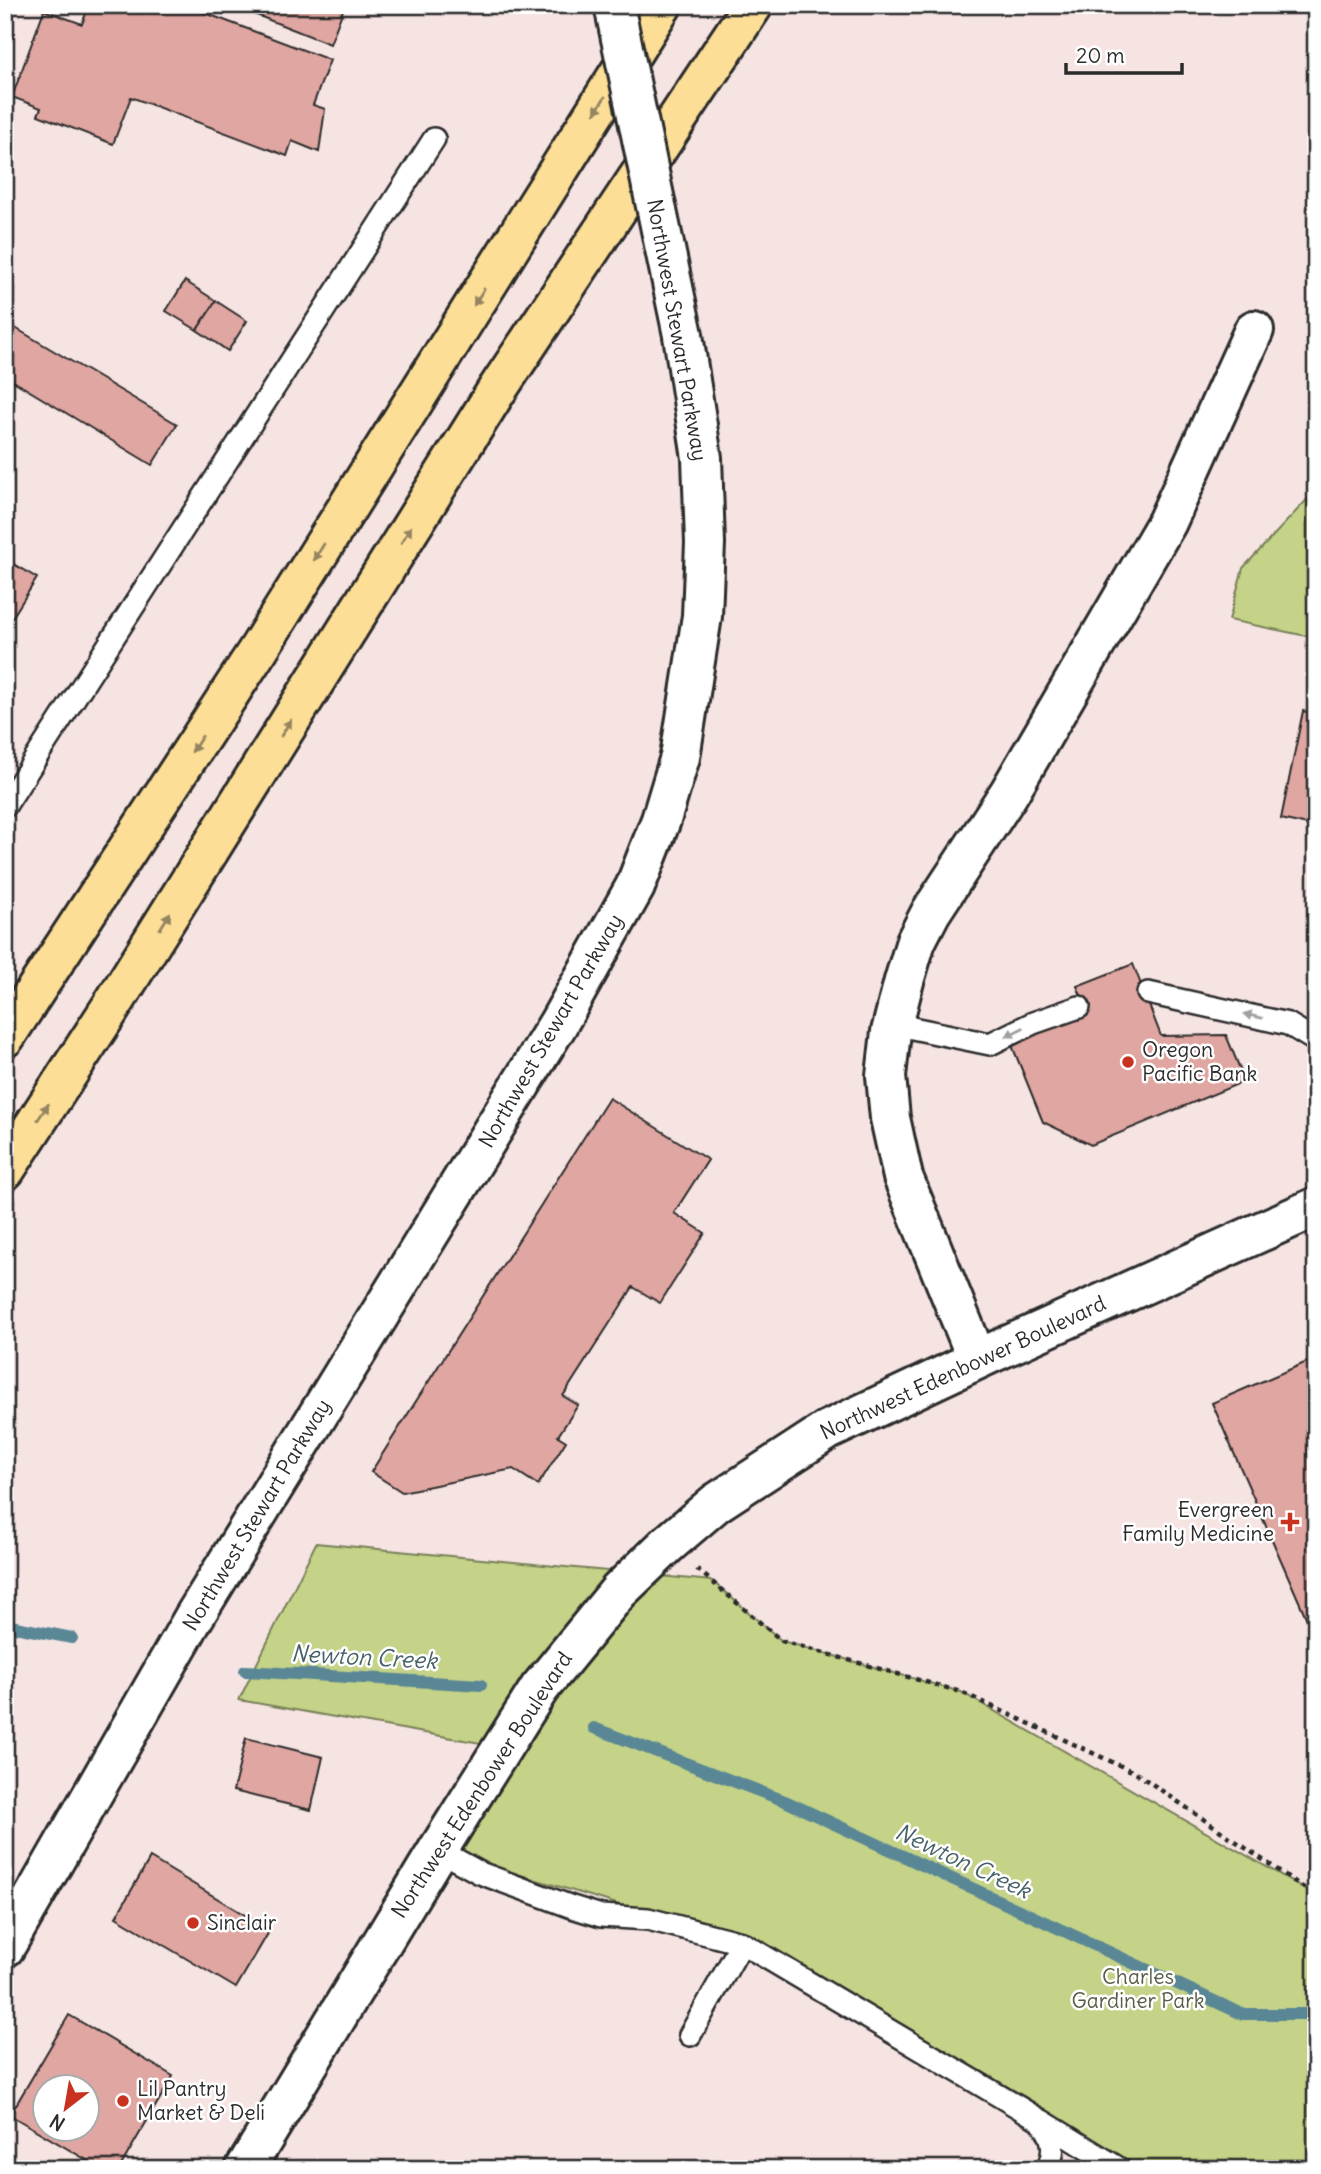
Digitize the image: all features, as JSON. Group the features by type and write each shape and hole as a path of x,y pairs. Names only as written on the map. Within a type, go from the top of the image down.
{"highway":[{"path":"5,1037 258,650 662,5"},
{"path":"5,1170 110,1009 496,390 752,5"}],"street":[{"name":"Northwest Stewart Parkway","path":"5,1947 194,1616 551,1036 635,887 662,820 680,757 702,616 705,543 702,458 683,335 614,5"},
{"path":"977,1359 903,1177 890,1118 886,1076 893,1024 916,941 931,912 1016,782 1167,522 1254,330"},
{"name":"Northwest Edenbower Boulevard","path":"245,2169 539,1689 619,1591 668,1544 716,1503 828,1430 977,1359 1316,1207"}],"lane":[{"path":"5,806 434,139"},
{"path":"1148,993 1288,1024 1316,1041"},
{"path":"893,1024 990,1044 1032,1023 1079,1007"},
{"path":"438,1850 480,1873 572,1908 600,1916 648,1919 742,1943 1120,2169"},
{"path":"690,2035 742,1943"},
{"path":"1040,2120 1050,2132 1054,2149 1047,2169"}],"path":[{"path":"668,1544 782,1641 961,1692 1136,1773 1307,1890 1316,1891"}],"green space":[{"path":"1316,490 1316,638 1229,620 1243,568"},
{"name":"Charles Gardiner Park","path":"316,1543 712,1581 782,1641 961,1692 1307,1890 1316,1891 1316,2169 1105,2169 716,1934 438,1850 503,1747 239,1700"}],"building":[{"path":"89,5 184,5 330,60 313,105 325,109 319,152 292,141 287,156 131,97 113,144 38,115 41,108 12,97 44,10 82,24"},
{"path":"231,5 345,5 330,44"},
{"path":"185,281 216,301 197,330 166,311"},
{"path":"216,301 247,321 228,351 197,330"},
{"path":"12,326 177,424 152,465 5,376 5,337"},
{"path":"5,559 37,578 5,629"},
{"path":"1303,711 1316,714 1316,827 1281,819"},
{"name":"Oregon Pacific Bank","path":"1133,964 1161,1036 1226,1035 1245,1081 1091,1145 1043,1122 1011,1043 1088,1012 1077,986"},
{"path":"609,1098 708,1160 674,1213 705,1233 660,1303 633,1287 563,1396 578,1405 558,1436 566,1441 538,1485 513,1469 402,1492 371,1472"},
{"name":"Evergreen Family Medicine","path":"1316,1337 1316,1640 1212,1403 1314,1359 1306,1341"},
{"path":"246,1738 323,1757 311,1810 233,1791"},
{"name":"Sinclair","path":"150,1858 270,1930 236,1988 116,1917"},
{"name":"Lil Pantry Market & Deli","path":"69,2015 173,2076 119,2169 102,2169 56,2142 102,2142 102,2072 35,2072"},
{"name":"Lil Pantry Market & Deli","path":"32,2078 32,2128 10,2115"}],"waterway":[{"name":"Newton Creek","path":"5,1625 72,1638"},
{"name":"Newton Creek","path":"245,1671 481,1685"},
{"name":"Newton Creek","path":"594,1728 785,1801 1242,2014 1316,2014"}],"place":[{"name":"Oregon Pacific Bank","path":"1128,1062"},
{"name":"Evergreen Family Medicine","path":"1290,1522"},
{"name":"Sinclair","path":"193,1923"},
{"name":"Lil Pantry Market & Deli","path":"123,2101"}]}
